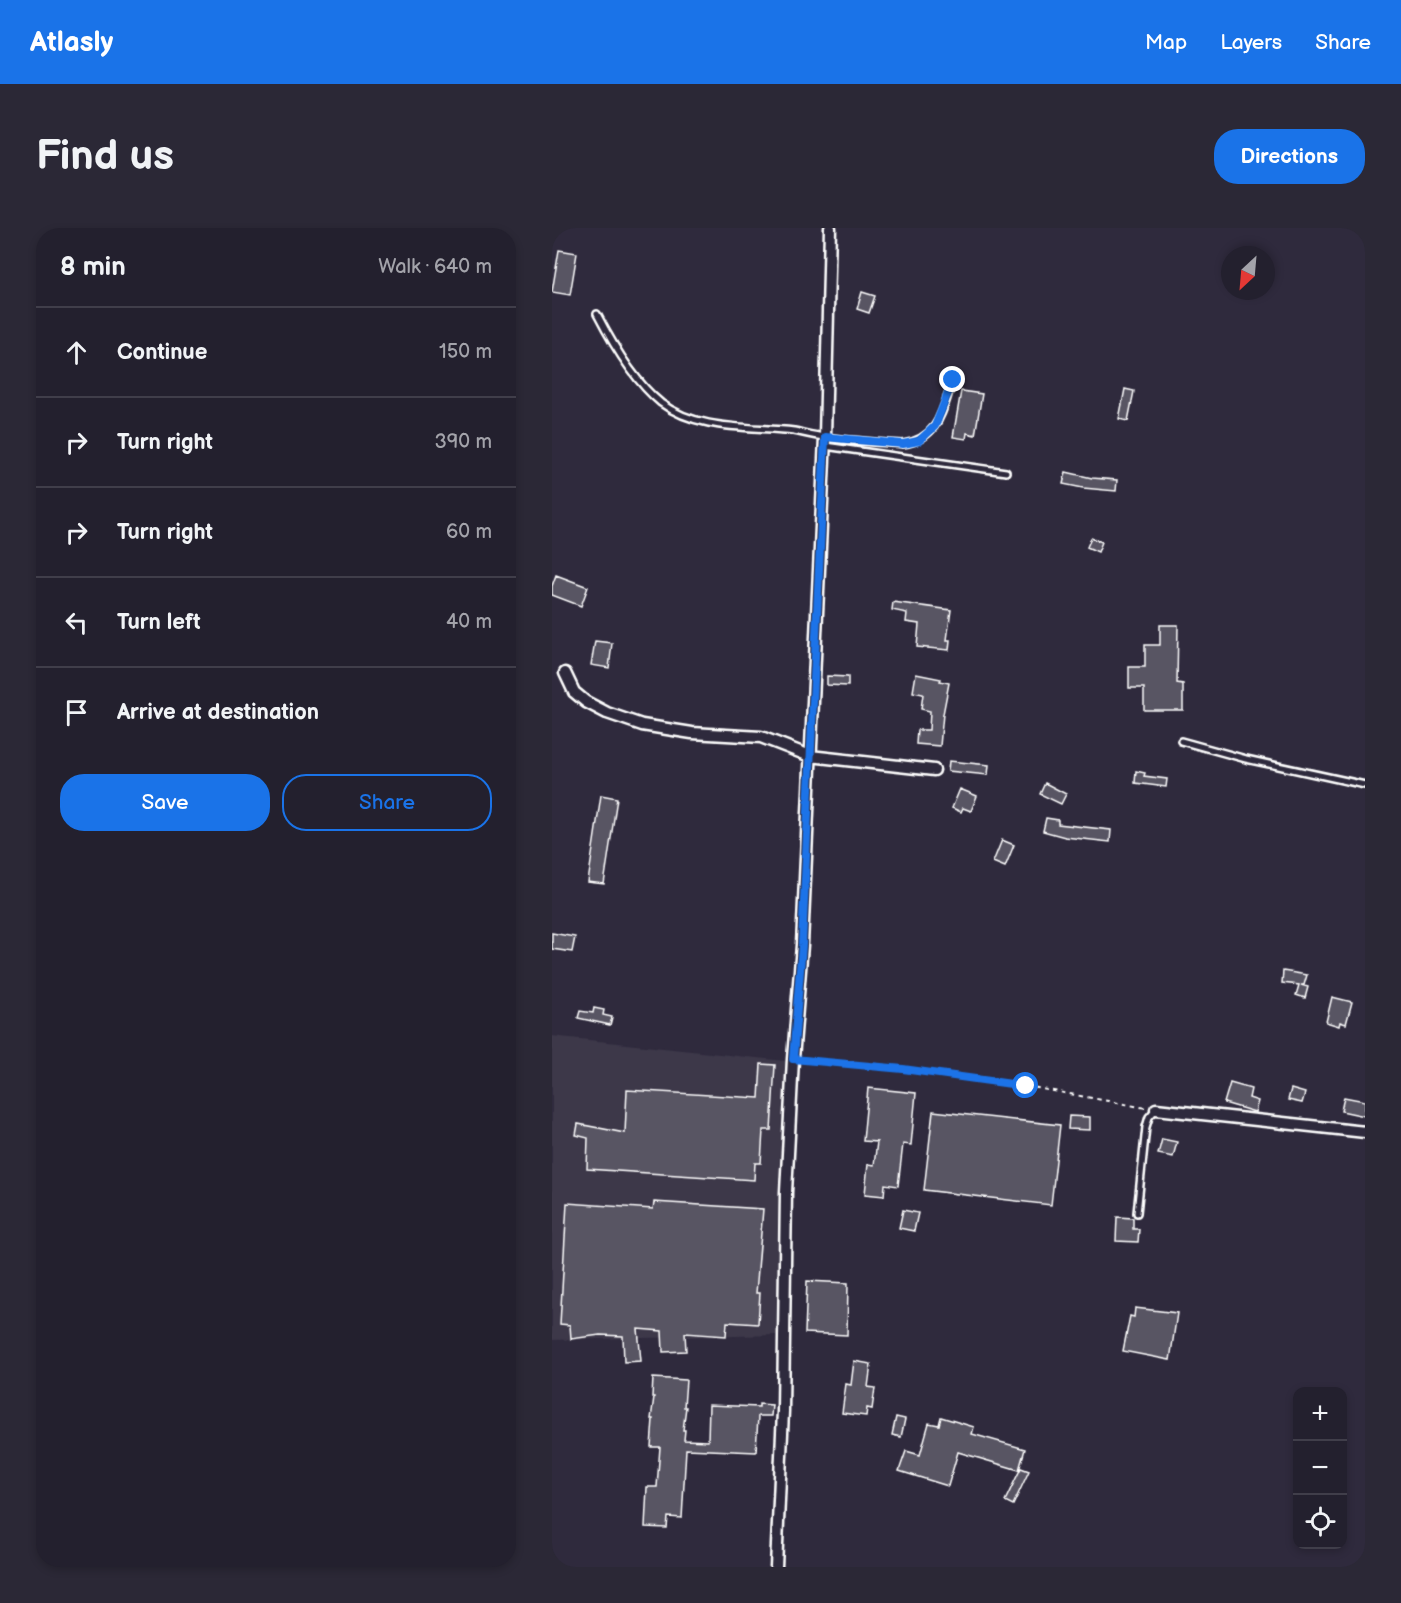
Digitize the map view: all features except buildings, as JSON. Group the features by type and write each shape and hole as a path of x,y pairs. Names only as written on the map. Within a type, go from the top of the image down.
{"street":[{"path":"776,1567 783,1411 786,1192 802,945 825,441 830,228"},
{"path":"565,673 570,687 579,697 595,708 622,719 659,729 761,737 810,756 934,770"},
{"path":"1156,1110 1365,1132"}],"lane":[{"path":"597,314 616,348 645,387 661,403 678,413 708,423 794,431 825,441 1006,472"},
{"path":"825,441 903,444 919,441 935,426 953,380"},
{"path":"1181,741 1246,759 1365,785"},
{"path":"1137,1213 1146,1127 1149,1117 1156,1110"}],"path":[{"path":"793,1059 903,1069 1026,1086 1156,1110"}],"shaded area":[{"path":"552,1036 786,1061 777,1335 552,1340"}],"route":[{"path":"953,380 935,426 919,441 903,444 825,437 802,945 793,1059 903,1069 1026,1086"}]}
